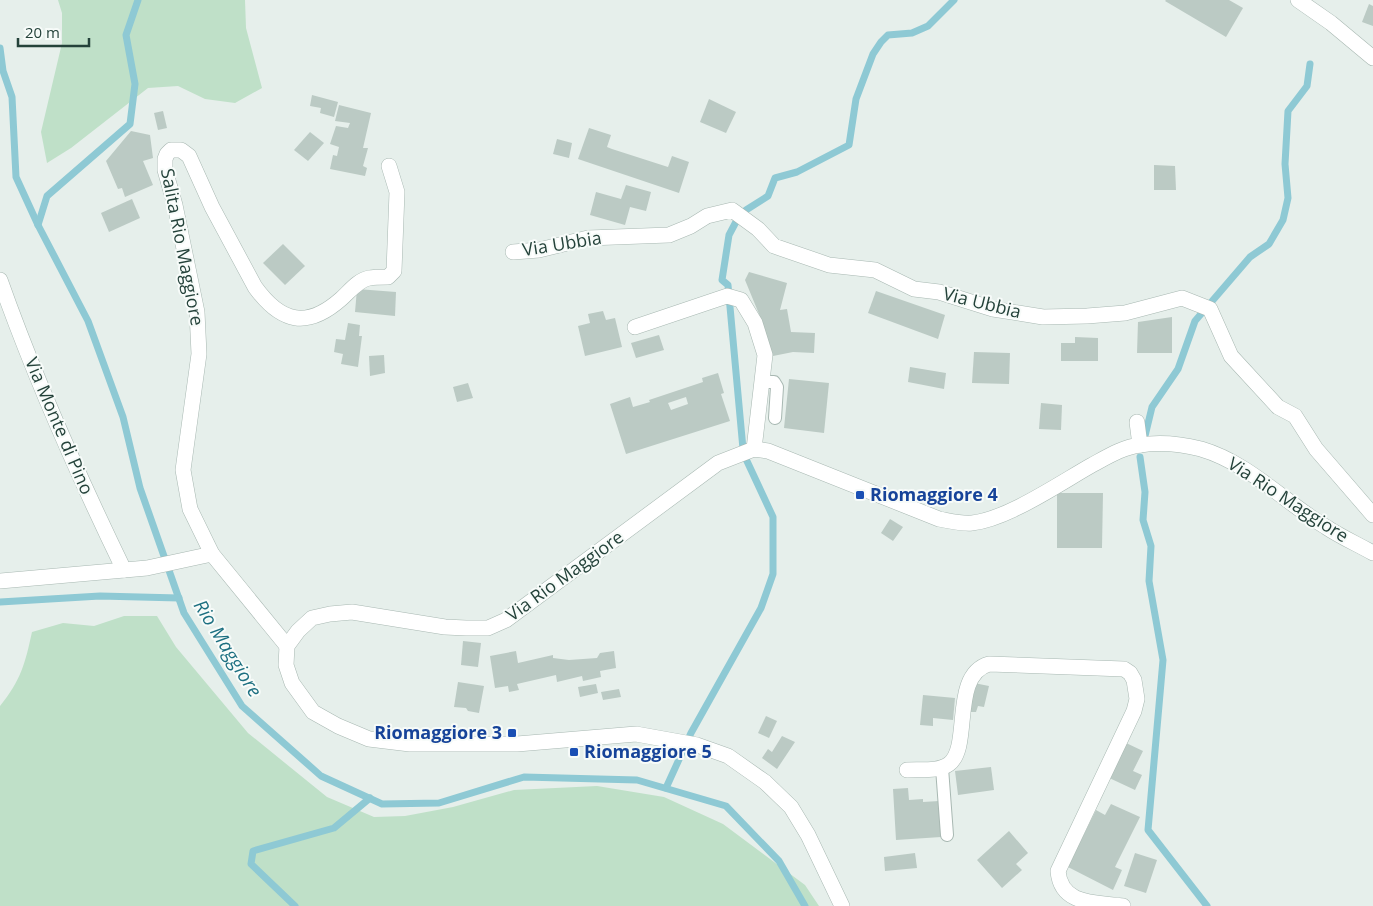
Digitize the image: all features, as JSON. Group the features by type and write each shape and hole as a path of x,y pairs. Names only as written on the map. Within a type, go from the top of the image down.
{"street":[{"path":"1298,0 1331,23 1373,58"},
{"name":"Salita Rio Maggiore","path":"287,646 204,556 190,509 183,470 199,354 197,312 175,204 165,170 165,159 171,150 182,150 189,156 212,206 255,287 264,299 284,316 293,318 305,318 328,310 360,282 368,278 388,277 394,271 396,192 389,166"},
{"name":"Via Ubbia","path":"513,252 539,250 588,238 669,235 691,226 707,216 732,210 758,229 774,246 829,265 875,270 914,289 939,292 993,309 1042,317 1087,316 1126,313 1182,298 1210,309 1231,356 1278,407 1295,416 1316,449 1373,514"},
{"name":"Via Monte di Pino","path":"0,280 50,411 124,570"},
{"path":"635,327 726,296 741,300 755,323 765,355 754,449"},
{"path":"1137,422 1140,445"},
{"name":"Via Rio Maggiore","path":"287,646 298,631 312,618 352,612 445,627 488,628 506,620 718,463 754,449 768,451 938,519 971,523 984,521 1008,512 1111,454 1140,445 1166,443 1181,445 1220,455 1239,465 1326,527 1373,553"},
{"path":"0,581 147,568 204,556"},
{"path":"287,646 286,665 292,683 313,712 338,726 369,739 410,744 517,744 636,734 697,745 728,756 765,782 791,808 808,835 842,906"},
{"path":"907,770 942,768 949,764 956,754 966,693 974,672 982,666 989,664 1124,669 1130,673 1134,680 1137,699 1134,711 1058,872 1062,887 1067,895 1075,899 1123,906"}],"lane":[{"path":"762,382 774,382 777,387 775,418"},
{"path":"942,768 947,835"}],"green space":[{"path":"58,0 245,0 246,28 262,88 235,103 205,99 178,86 148,88 71,148 47,163 41,132 62,43 62,13"},
{"path":"124,616 157,616 176,647 248,733 327,797 374,817 405,816 453,807 514,790 597,786 664,797 723,824 805,885 819,906 0,906 0,706 18,680 32,632 63,623 94,626"}],"building":[{"path":"1166,0 1229,0 1243,8 1226,37"},
{"path":"1369,4 1373,6 1373,26 1362,22"},
{"path":"312,95 338,102 334,117 320,113 321,108 310,106"},
{"path":"709,99 736,112 726,133 700,122"},
{"path":"339,105 371,113 363,148 368,148 363,166 367,168 365,176 330,169 333,155 337,156 339,147 330,144 336,126 348,128 350,123 335,121"},
{"path":"163,111 167,128 158,130 154,113"},
{"path":"589,128 611,135 607,147 612,149 668,167 672,156 689,162 679,193 578,159"},
{"path":"131,131 150,135 153,158 143,161 153,185 125,197 122,188 118,189 106,161"},
{"path":"310,132 324,143 308,161 294,150"},
{"path":"557,139 572,143 569,158 553,154"},
{"path":"1154,165 1175,166 1176,190 1154,190"},
{"path":"626,185 651,192 646,211 630,207 625,225 590,215 596,192 621,199"},
{"path":"132,199 140,218 109,232 101,213"},
{"path":"283,244 305,266 285,285 263,263"},
{"path":"749,272 787,283 780,310 787,309 791,332 815,333 814,353 793,352 773,356 745,280"},
{"path":"357,289 396,292 395,316 355,312"},
{"path":"876,291 945,315 938,339 868,313"},
{"path":"603,311 606,320 615,318 622,347 585,356 578,326 590,323 588,314"},
{"path":"1172,317 1172,353 1137,353 1138,322"},
{"path":"348,323 360,325 359,336 362,336 358,367 341,364 343,354 334,352 336,339 345,340"},
{"path":"659,335 664,350 636,358 631,343"},
{"path":"1075,337 1098,338 1098,361 1061,361 1061,343 1075,343"},
{"path":"974,352 1010,353 1009,384 972,383"},
{"path":"384,355 385,373 370,376 369,356"},
{"path":"910,367 946,373 944,389 908,382"},
{"path":"718,373 724,393 721,394 730,421 626,454 610,404 630,397 633,407 703,382 702,378","holes":["686,397 688,404 671,410 668,403"]},
{"path":"789,379 829,383 824,433 784,428"},
{"path":"468,383 473,398 457,402 453,387"},
{"path":"1041,403 1062,405 1061,430 1039,429"},
{"path":"1057,493 1103,493 1102,548 1057,548"},
{"path":"890,519 903,527 893,541 881,533"},
{"path":"463,641 481,643 478,667 461,665"},
{"path":"516,651 518,663 553,655 553,658 569,660 597,658 600,653 614,651 616,668 600,671 601,677 583,681 582,676 557,682 556,675 517,684 519,690 509,692 508,686 495,688 490,656"},
{"path":"458,682 484,686 479,713 468,711 466,708 454,707"},
{"path":"974,683 989,686 984,707 978,706 976,712 968,712"},
{"path":"596,684 598,693 580,697 578,687"},
{"path":"619,689 621,697 603,700 601,692"},
{"path":"923,695 955,698 953,720 933,718 933,726 920,725"},
{"path":"766,716 777,721 769,738 758,733"},
{"path":"782,736 795,742 777,769 762,758 768,749 772,752"},
{"path":"1124,742 1143,751 1133,771 1142,775 1135,790 1105,776"},
{"path":"991,767 994,790 958,795 955,771"},
{"path":"908,788 909,800 923,799 923,802 939,801 941,837 896,840 893,789"},
{"path":"1111,804 1140,817 1115,867 1122,870 1113,890 1068,867 1096,810 1105,815"},
{"path":"1009,831 1028,853 1016,864 1022,870 1002,888 977,860"},
{"path":"915,853 917,868 885,871 884,857"},
{"path":"1135,853 1157,860 1146,893 1124,886"}],"waterway":[{"path":"38,225 47,196 130,124 135,84 126,35 138,0"},
{"path":"743,449 728,285 722,280 729,235 738,218 746,210 768,196 775,178 797,172 849,145 856,99 873,54 881,42 888,35 912,33 928,26 954,0"},
{"name":"Rio Maggiore","path":"0,48 3,71 12,97 16,177 38,225 88,321 123,417 140,488 184,613 242,706 321,776 382,804 439,803 524,777 637,780 726,806 779,861 805,906"},
{"path":"1145,436 1152,407 1178,369 1195,321 1250,257 1269,244 1283,220 1288,198 1285,164 1288,111 1307,86 1310,64"},
{"path":"1140,457 1145,492 1143,520 1151,546 1149,581 1163,660 1148,830 1207,906"},
{"path":"666,788 691,733 761,608 773,574 773,517 746,459"},
{"path":"0,602 100,596 179,598"},
{"path":"295,906 251,864 253,851 334,828 370,798"}],"place":[{"name":"Riomaggiore 4","path":"860,495"},
{"name":"Riomaggiore 3","path":"512,733"},
{"name":"Riomaggiore 5","path":"574,752"}]}
